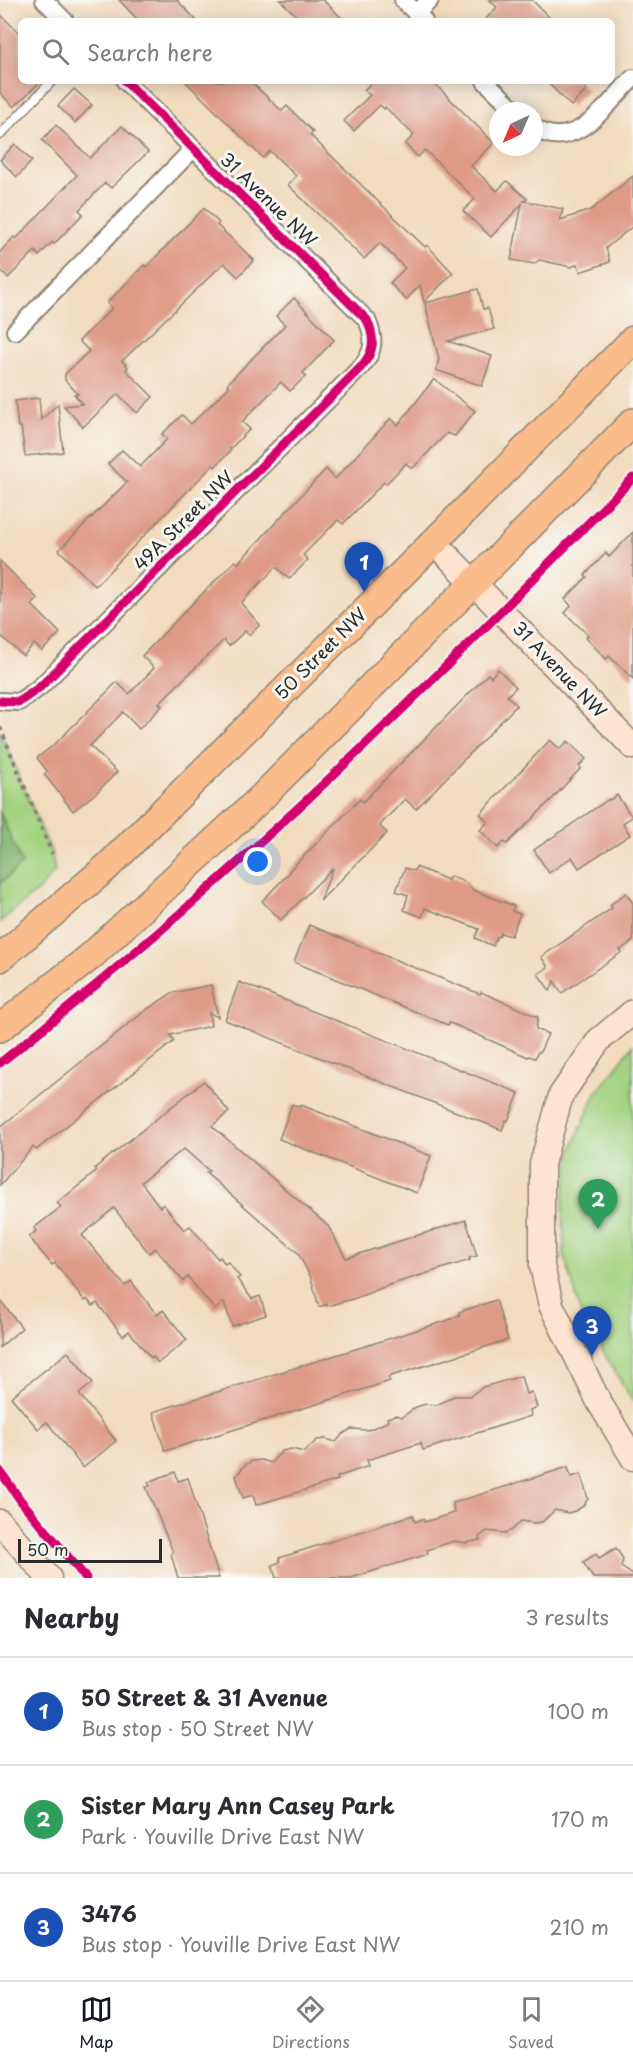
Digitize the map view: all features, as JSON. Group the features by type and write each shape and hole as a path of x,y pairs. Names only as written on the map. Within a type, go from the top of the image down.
{"main road":[{"name":"50 Street NW","path":"0,958 107,867 434,542 633,340"},
{"path":"0,1028 90,957 250,808 633,422"}],"street":[{"path":"44,0 62,18"},
{"path":"403,0 420,17 430,0"},
{"path":"543,133 557,137 569,135 590,122 633,78"},
{"name":"31 Avenue NW","path":"128,84 367,320 374,340 373,349"},
{"path":"488,84 507,102"},
{"name":"31 Avenue NW","path":"15,331 193,149"},
{"name":"49A Street NW","path":"4,702 19,702 40,687 362,367 373,349"},
{"name":"31 Avenue NW","path":"434,542 633,747"},
{"path":"633,1012 599,1040 561,1095 542,1164 542,1266 551,1305 599,1402 633,1458"},
{"path":"0,1521 49,1578"}],"lane":[{"path":"0,135 49,84"}],"path":[{"path":"0,727 52,854"}],"green space":[{"path":"0,731 52,854 55,871 41,888 0,922"},
{"path":"0,812 22,864 0,884"},
{"path":"633,1045 633,1402 582,1316 564,1255 563,1202 572,1148 595,1095"}],"building":[{"path":"119,0 177,0 194,18 136,18"},
{"path":"280,0 323,0 342,18 299,18"},
{"path":"489,0 532,0 550,18 487,18 497,7"},
{"path":"0,14 18,32 18,84 38,84 14,107 0,93"},
{"path":"188,84 253,84 282,111 287,106 313,132 310,135 425,247 427,245 453,273 424,302 420,285 406,300 390,283 405,268 380,243 364,259 288,185 296,176 270,151 263,158"},
{"path":"370,84 435,84 489,138 489,148 471,166 497,191 507,181 527,199 524,201 563,209 560,220 591,210 633,176 633,226 606,248 610,262 580,272 578,264 571,267 539,260 534,264 511,260 522,204 491,237 463,211 475,199 425,150 418,157 405,144 414,135 385,107 384,109 380,105 354,131 344,121 370,95 364,90"},
{"path":"549,84 581,84 587,90 571,106"},
{"path":"74,89 92,105 75,123 58,106"},
{"path":"56,125 90,158 122,126 148,152 111,188 105,183 79,210 83,214 54,244 52,242 39,256 35,251 8,278 0,270 0,252 14,237 16,239 77,175 42,140"},
{"path":"15,144 32,161 17,177 0,160"},
{"path":"204,208 219,223 217,225 254,260 238,277 224,263 122,361 128,367 126,370 153,397 137,413 118,394 83,427 64,406 82,404 74,394 78,394 65,380 65,374 89,351 79,341 112,308 107,303"},
{"path":"478,289 483,309 488,308 494,329 448,341 492,356 482,386 436,370 439,359 425,303"},
{"path":"294,298 334,340 303,373 306,376 290,391 281,382 242,422 250,429 95,586 59,550 127,482 108,464 122,450 140,467 167,439 162,434 182,415 191,424 229,387 227,384 285,325 276,316"},
{"path":"434,379 475,411 455,436 447,433 412,469 406,463 343,524 338,520 303,555 308,560 289,579 276,567 241,603 260,625 249,635 245,631 229,646 224,640 159,703 162,706 139,729 123,712 90,746 117,772 73,811 44,774 48,772 37,758 55,744 117,682 129,694 154,668 142,656 189,607 235,561 238,563 326,469 335,479 391,418 398,425"},
{"path":"39,398 41,420 58,404 63,452 25,456 15,401"},
{"path":"633,532 633,679 609,656 606,659 586,638 588,635 565,613 571,606 565,599 606,553 609,557"},
{"path":"0,561 38,599 32,605 60,633 42,651 34,644 23,656 0,635"},
{"path":"498,669 516,687 507,696 517,705 416,809 405,799 381,824 380,826 387,833 320,901 333,868 281,920 262,901 360,799 363,802 488,674 491,677"},
{"path":"550,740 560,749 568,741 586,759 579,766 581,768 552,799 507,844 504,842 498,848 480,830 488,822 480,814"},
{"path":"617,795 632,817 623,823 630,835 579,868 572,857 549,873 534,850"},
{"path":"416,867 448,880 450,876 467,883 473,890 514,906 512,911 520,914 511,936 501,933 499,937 497,936 493,946 475,938 479,929 425,908 422,917 404,910 408,895 396,891 405,868 414,871"},
{"path":"626,893 633,903 633,941 620,950 622,952 562,993 554,981 550,991 538,974 548,967 541,957 612,908 610,905"},
{"path":"309,925 480,994 481,992 538,1017 536,1029 548,1034 540,1052 535,1058 528,1057 455,1025 449,1023 448,1025 294,962"},
{"path":"239,982 519,1093 508,1121 506,1120 502,1130 225,1020"},
{"path":"211,985 218,1017 209,1013 211,1026 170,1035 174,1041 36,1150 33,1147 0,1185 0,1127 146,1010 172,993"},
{"path":"204,1081 229,1112 212,1126 328,1226 346,1258 466,1220 477,1256 356,1298 319,1307 311,1278 298,1253 206,1173 209,1171 184,1149 141,1182 160,1207 163,1204 184,1230 190,1226 218,1259 220,1257 225,1264 228,1262 240,1277 237,1279 252,1299 260,1296 266,1315 232,1326 224,1302 215,1310 188,1277 183,1281 155,1248 149,1253 114,1208 82,1235 125,1286 131,1281 157,1315 163,1310 187,1340 158,1363 153,1356 151,1358 129,1331 123,1336 97,1303 93,1306 87,1299 85,1301 55,1263 52,1265 29,1237 36,1231 34,1228 61,1207 57,1203 97,1171 95,1168"},
{"path":"292,1104 300,1107 301,1105 431,1156 417,1193 279,1139"},
{"path":"0,1300 22,1328 0,1347"},
{"path":"496,1300 508,1340 388,1377 390,1381 165,1451 153,1412 446,1321 460,1315 459,1312"},
{"path":"68,1352 93,1383 79,1394 116,1441 83,1468 47,1422 38,1429 11,1397"},
{"path":"521,1376 526,1394 532,1392 537,1407 530,1410 531,1416 423,1450 421,1443 367,1460 369,1466 337,1477 338,1480 256,1505 253,1495 243,1498 236,1476 244,1466 252,1461 261,1460 271,1463 282,1451 291,1449 304,1452 317,1440 326,1439 336,1442 351,1429 368,1430 385,1423 388,1421 387,1418 396,1415 402,1417 416,1407 426,1404 437,1405 454,1396 470,1396 483,1387"},
{"path":"568,1467 571,1477 581,1474 588,1499 582,1507 575,1511 568,1513 555,1510 542,1522 521,1521 505,1533 487,1531 479,1537 480,1540 466,1543 454,1541 427,1550 428,1554 351,1578 276,1578 272,1565 280,1562 279,1558 413,1515 415,1522 423,1519 424,1522 454,1513 453,1503"},
{"path":"175,1472 178,1481 188,1478 219,1578 178,1578 171,1554 173,1552 146,1487 150,1486 148,1482"},
{"path":"616,1548 623,1559 621,1567 633,1575 633,1578 593,1578 583,1562 596,1554 599,1558"}],"cycle path":[{"path":"0,701 19,702 40,687 361,367 371,350 372,339 367,320 128,84"},
{"path":"0,1063 150,940 295,811 451,662 633,478"},
{"path":"0,1471 21,1501 86,1578"}],"place":[{"name":"50 Street & 31 Avenue","path":"364,592"},
{"name":"Sister Mary Ann Casey Park","path":"598,1229"},
{"name":"3476","path":"592,1356"}]}
